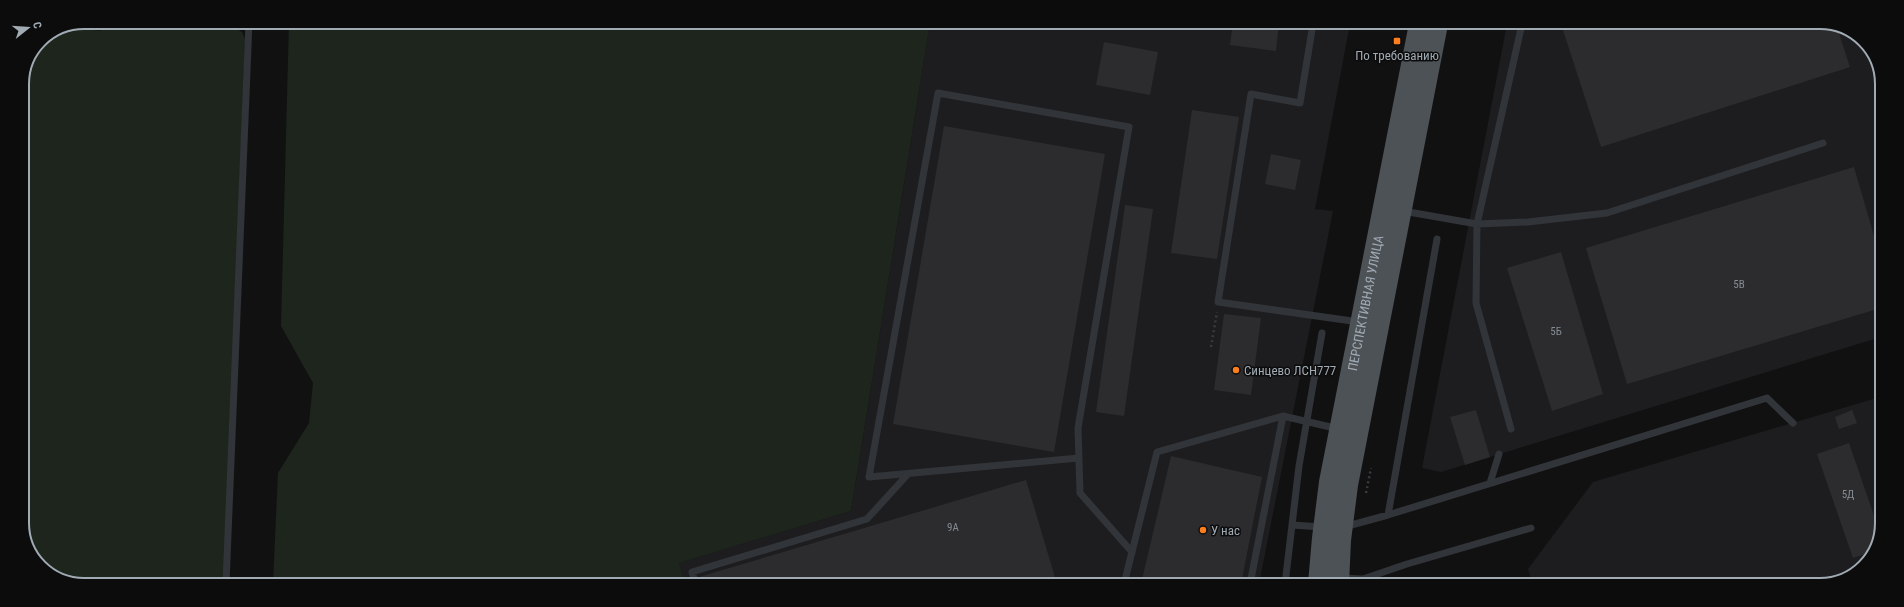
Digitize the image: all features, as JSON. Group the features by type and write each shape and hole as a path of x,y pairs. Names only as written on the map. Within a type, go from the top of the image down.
{"main road":[{"name":"ПЕРСПЕКТИВНАЯ УЛИЦА","path":"1392,208 1419,29"},
{"name":"ПЕРСПЕКТИВНАЯ УЛИЦА","path":"1329,578 1333,527 1347,485 1348,431 1392,208 1436,29"}],"lane":[{"path":"226,578 249,29"},
{"path":"1312,29 1300,103 1251,94 1218,302 1369,324"},
{"path":"1511,429 1476,303 1477,224 1521,29"},
{"path":"1079,458 869,478 938,93 1129,127 1078,428 1079,458 1080,493 1132,552"},
{"path":"1392,208 1477,224 1528,222 1607,213 1823,143"},
{"path":"1388,515 1437,239"},
{"path":"1286,578 1306,421 1322,333"},
{"path":"1292,525 1333,527 1388,515 1767,398 1793,423"},
{"path":"1126,578 1157,452 1283,416 1348,431"},
{"path":"1251,578 1283,416"},
{"path":"1490,484 1499,454"},
{"path":"694,578 692,572 867,519 908,474"},
{"path":"1366,578 1407,564 1531,528"}],"path":[{"path":"1211,347 1218,302"}],"shaded area":[{"path":"235,29 242,32 245,39 224,578 77,578 63,574 50,567 36,551 30,534 30,73 38,53 42,48 48,48 48,42 53,38 73,30"},
{"path":"289,29 929,29 851,511 679,563 683,578 273,578 278,473 309,423 313,383 281,326"},
{"path":"929,29 1349,29 1315,209 1333,211 1260,578 682,578 678,563 851,511"},
{"path":"1506,29 1827,29 1841,33 1854,40 1866,53 1871,63 1875,80 1875,339 1441,472 1422,468"},
{"path":"1875,398 1875,530 1866,554 1854,567 1838,575 1820,578 1531,578 1528,569 1593,482"}],"building":[{"path":"1232,29 1278,29 1276,51 1230,45"},
{"path":"1563,29 1827,29 1839,32 1850,67 1601,147"},
{"path":"1104,42 1158,52 1150,95 1096,85"},
{"path":"1192,110 1239,117 1217,259 1171,253"},
{"path":"944,126 1105,154 1054,452 893,424"},
{"path":"1271,154 1301,160 1295,190 1265,184"},
{"path":"1854,167 1875,239 1875,310 1627,384 1586,248"},
{"path":"1125,205 1153,209 1124,416 1096,412"},
{"path":"1561,252 1603,394 1552,411 1507,268"},
{"name":"Синцево ЛСН777","path":"1224,314 1261,318 1251,395 1214,390"},
{"path":"1476,410 1490,457 1465,465 1450,417"},
{"path":"1852,410 1857,423 1839,429 1835,417"},
{"path":"1849,443 1875,518 1875,530 1866,554 1853,558 1817,454"},
{"name":"У нас","path":"1171,456 1262,477 1242,578 1142,578"},
{"path":"1026,480 1055,578 699,578"}],"place":[{"name":"По требованию","path":"1397,41"},
{"name":"Синцево ЛСН777","path":"1236,370"},
{"name":"У нас","path":"1203,530"}]}
